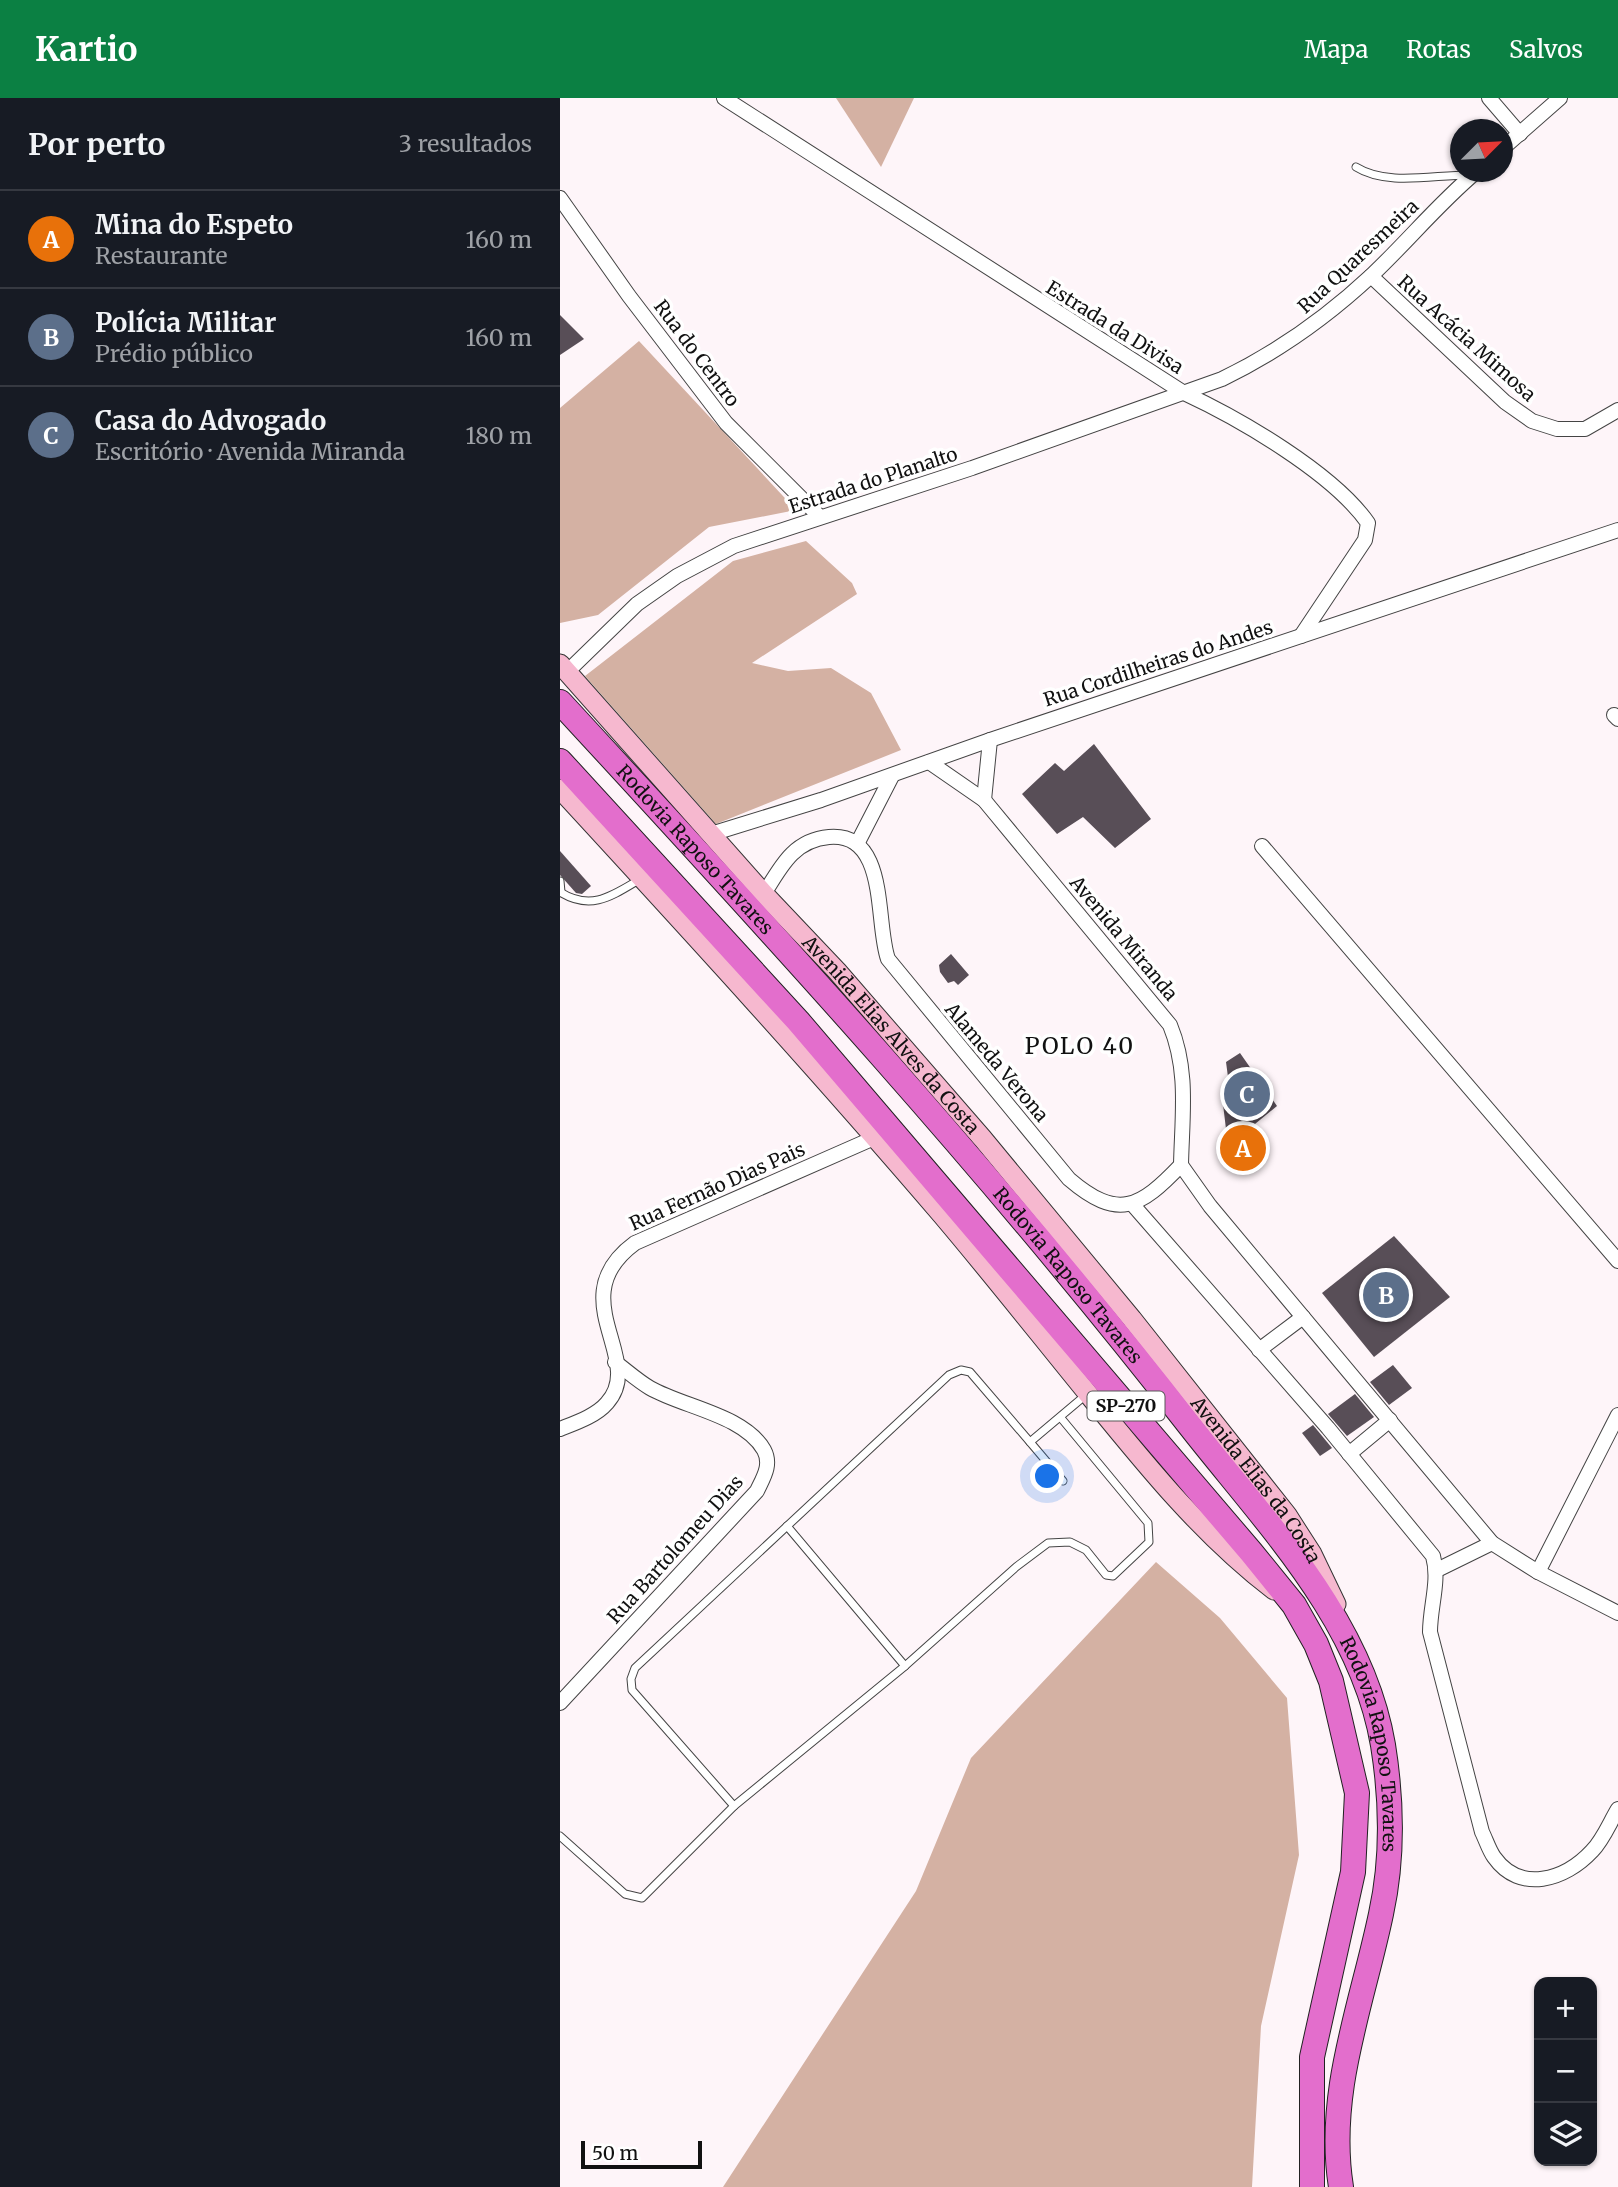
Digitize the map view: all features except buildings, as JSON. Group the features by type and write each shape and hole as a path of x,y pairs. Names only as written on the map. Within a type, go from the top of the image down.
{"highway":[{"name":"Rodovia Raposo Tavares","path":"560,702 811,975 1062,1267 1299,1566 1355,1654 1372,1699 1382,1743 1390,1858 1382,1912 1352,2028 1341,2086 1335,2147 1341,2187"},
{"name":"Rodovia Raposo Tavares","path":"560,761 798,1021 1294,1605 1316,1644 1331,1681 1357,1793 1353,1872 1311,2057 1312,2187"}],"main road":[{"name":"Avenida Elias Alves da Costa","path":"564,668 764,894 837,971 983,1139 1132,1319"},
{"path":"562,795 785,1034 942,1216 1182,1505 1253,1574 1294,1605"},
{"name":"Avenida Elias da Costa","path":"1132,1319 1287,1515 1322,1575 1355,1654"}],"street":[{"name":"Estrada da Divisa","path":"724,98 1184,393 1227,413 1270,440 1357,508 1368,523 1365,540 1356,558 1301,636"},
{"path":"1489,98 1520,134"},
{"path":"1513,140 1560,98"},
{"name":"Rua Quaresmeira","path":"1222,379 1304,333 1371,276 1465,182"},
{"name":"Rua do Centro","path":"560,198 629,296 726,423 820,517"},
{"name":"Rua Acácia Mimosa","path":"1371,276 1505,402 1532,421 1557,429 1585,429 1618,410"},
{"name":"Estrada do Planalto","path":"564,668 638,604 677,576 734,546 972,468 1222,379"},
{"name":"Rua Cordilheiras do Andes","path":"711,834 892,776 990,740 1618,530"},
{"path":"984,800 990,740"},
{"name":"Avenida Miranda","path":"929,762 984,800 1170,1025 1181,1051 1184,1077 1181,1165"},
{"path":"764,894 797,847 816,838 838,836 857,844 892,776"},
{"name":"Alameda Verona","path":"857,844 864,852 874,875 880,907 880,933 888,959 1069,1179 1090,1196 1111,1204 1133,1205"},
{"path":"1262,846 1618,1261"},
{"name":"Rua Fernão Dias Pais","path":"560,1429 608,1403 616,1384 615,1362 600,1302 602,1276 614,1257 635,1242 874,1138"},
{"path":"1618,1613 1538,1572 1492,1543 1210,1206 1181,1165 1158,1189 1133,1205 1349,1454 1433,1556 1437,1570 1430,1632 1482,1832 1494,1857 1514,1876 1545,1881 1564,1873 1593,1851 1618,1809"},
{"path":"1259,1350 1303,1317"},
{"name":"Rua Bartolomeu Dias","path":"560,1703 757,1491 767,1469 765,1452 751,1435 718,1416 651,1388 615,1362"},
{"path":"1538,1572 1618,1415"},
{"path":"1349,1454 1390,1420"},
{"path":"1437,1570 1492,1543"}],"lane":[{"path":"1356,167 1367,174 1386,177 1450,174"},
{"path":"560,881 560,892 576,902 589,902 610,896 642,878"},
{"path":"734,1807 632,1690 631,1679 635,1668 949,1375 961,1370 970,1372 1063,1481"},
{"path":"1030,1442 1088,1394"},
{"path":"560,1836 625,1894 642,1898 734,1807 905,1666 1016,1567 1048,1543 1070,1542 1086,1550 1109,1576 1113,1576 1149,1542 1148,1523 1060,1418"},
{"path":"787,1526 905,1666"}],"shaded area":[{"path":"836,98 914,98 881,167"},
{"path":"639,341 796,510 709,527 598,615 560,623 560,408"},
{"path":"806,541 852,583 857,594 752,663 788,671 831,668 871,693 901,750 716,824 585,676 733,561"},
{"path":"1156,1562 1220,1618 1287,1698 1299,1855 1261,2026 1252,2187 723,2187 916,1891 971,1758"}],"place":[{"name":"Casa do Advogado","path":"1247,1094"},
{"name":"Mina do Espeto","path":"1243,1148"},
{"name":"Polícia Militar","path":"1386,1295"}],"district":[{"name":"POLO 40","path":"1080,1046"}]}
